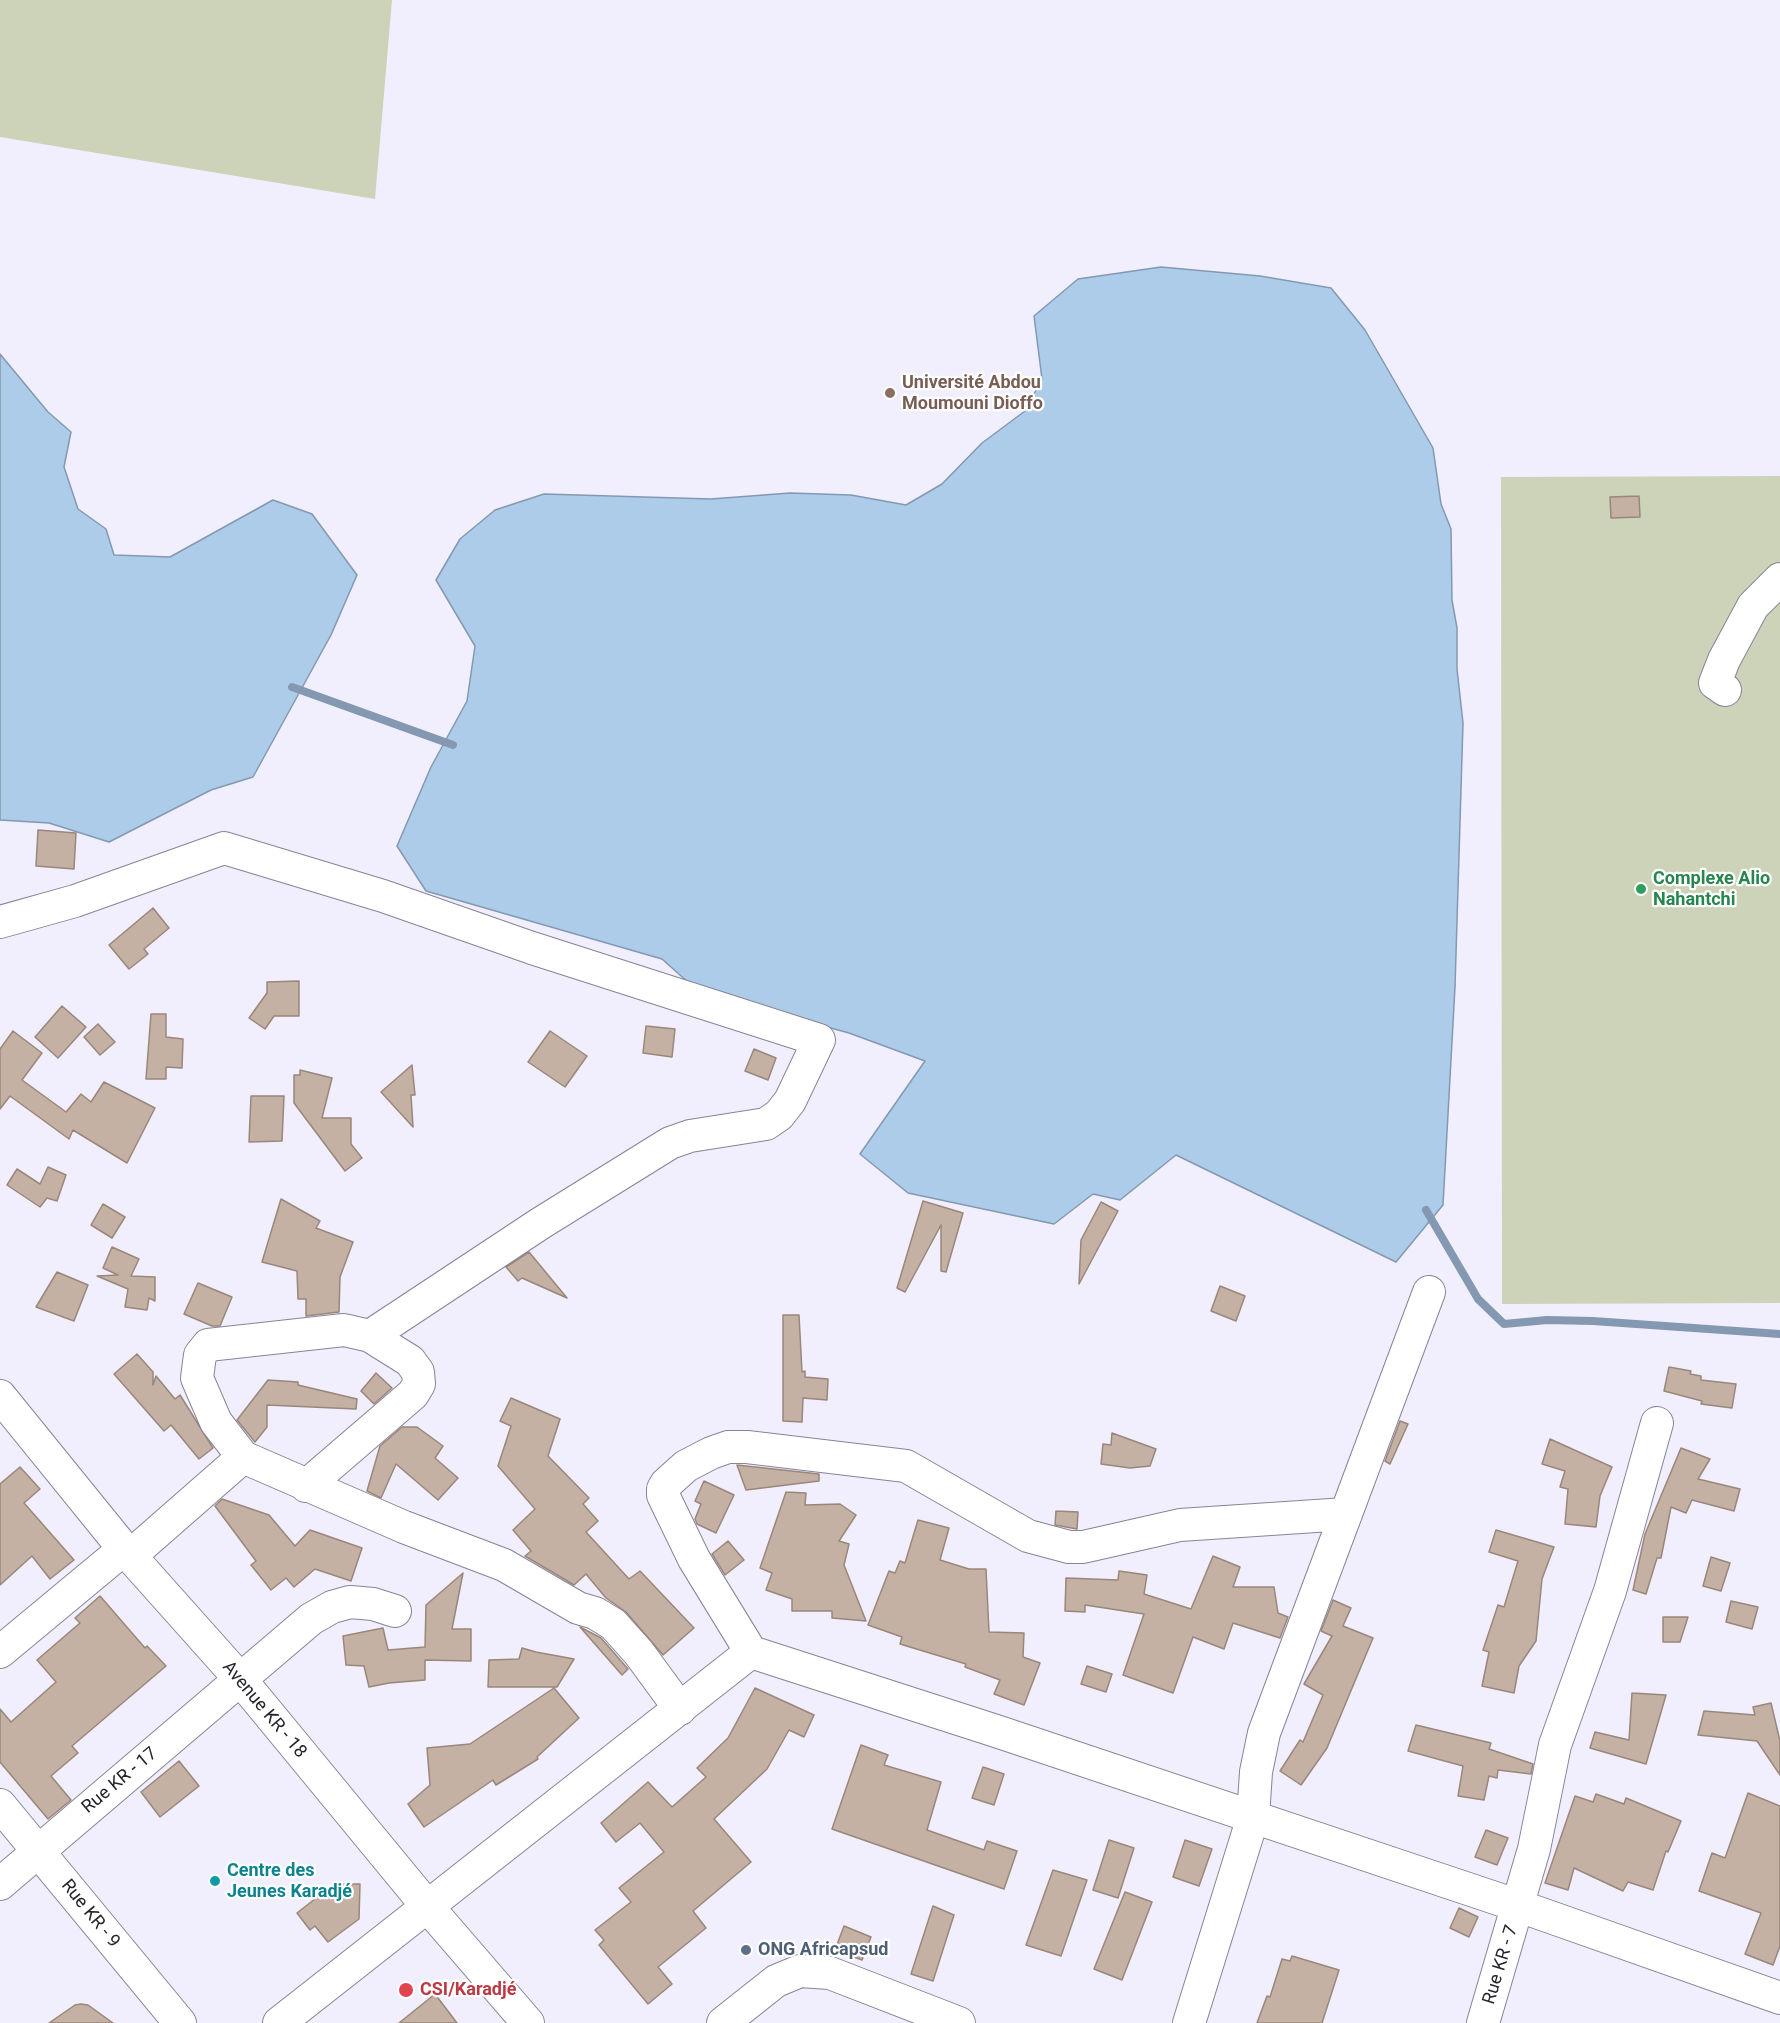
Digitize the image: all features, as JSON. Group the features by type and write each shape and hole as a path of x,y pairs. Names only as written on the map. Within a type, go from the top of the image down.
{"street":[{"path":"1725,690 1715,683 1724,660 1753,606 1780,579"},
{"path":"0,922 75,901 224,848 382,896 532,948 819,1040 790,1101 766,1124 690,1136 670,1143 532,1229 370,1336"},
{"path":"1189,2023 1253,1817 1256,1772 1264,1733 1430,1292"},
{"path":"306,1486 413,1394 419,1384 418,1372 410,1361 370,1336 344,1330 208,1345 200,1355 197,1378 216,1422 243,1457 306,1486 504,1565 578,1608 613,1624 639,1653 680,1709"},
{"name":"Avenue KR - 18","path":"1,1400 127,1552 240,1679 427,1906 528,2023"},
{"name":"Rue KR - 7","path":"1484,2023 1534,1849 1555,1746 1610,1591 1657,1423"},
{"path":"1346,1514 1180,1526 1083,1547 1069,1547 1028,1536 906,1466 802,1452 728,1447 686,1466 666,1484 663,1494 694,1559 751,1652 999,1732 1519,1906 1780,1998"},
{"path":"0,1652 243,1457"},
{"name":"Rue KR - 17","path":"0,1884 311,1619 332,1607 350,1602 373,1604 395,1611"},
{"path":"279,2023 751,1652"},
{"name":"Rue KR - 9","path":"0,1805 180,2023"},
{"path":"723,2023 776,1981 800,1971 830,1973 959,2023"}],"green space":[{"path":"0,0 392,0 375,199 0,137"},
{"name":"Complexe Alio Nahantchi","path":"1780,476 1780,1303 1502,1304 1501,477"}],"water":[{"path":"1161,267 1260,276 1331,288 1365,330 1433,448 1441,504 1451,529 1452,600 1457,628 1457,669 1463,723 1455,987 1443,1205 1396,1262 1176,1155 1120,1200 1093,1194 1054,1224 908,1193 860,1154 925,1061 849,1033 699,992 662,959 426,891 397,846 431,767 467,701 475,646 436,580 460,539 495,510 544,494 711,499 790,493 851,495 906,505 942,484 982,443 1025,411 1042,379 1034,316 1078,279"},
{"path":"0,354 48,412 71,432 64,467 78,509 106,529 114,555 170,557 273,500 312,514 357,575 331,635 253,777 211,790 109,842 49,823 0,820"}],"building":[{"path":"1639,496 1640,517 1611,518 1610,497"},
{"path":"38,830 76,833 74,869 36,866"},
{"path":"153,908 169,928 144,949 148,954 129,969 109,945"},
{"path":"299,981 299,1016 274,1016 265,1029 249,1018 267,993 267,982"},
{"path":"62,1006 86,1027 58,1058 35,1037"},
{"path":"151,1014 166,1014 166,1037 183,1039 182,1068 166,1067 166,1079 146,1079"},
{"path":"98,1024 115,1042 100,1055 84,1037"},
{"path":"646,1026 675,1029 672,1057 643,1053"},
{"path":"13,1031 42,1053 22,1080 66,1112 81,1094 91,1102 104,1082 155,1108 127,1163 73,1130 69,1139 10,1096 0,1109 0,1049"},
{"path":"550,1031 587,1056 565,1087 528,1062"},
{"path":"754,1049 776,1058 768,1080 745,1071"},
{"path":"412,1065 415,1095 411,1095 413,1127 381,1092"},
{"path":"300,1070 332,1078 322,1118 351,1118 351,1144 362,1158 345,1171 294,1103 294,1075 300,1075"},
{"path":"251,1096 284,1096 282,1141 249,1142"},
{"path":"48,1167 66,1175 57,1201 47,1198 40,1207 7,1185 17,1169 40,1184"},
{"path":"281,1199 320,1221 316,1228 353,1242 340,1277 339,1312 306,1316 306,1299 298,1299 297,1271 262,1262"},
{"path":"923,1201 963,1213 946,1272 941,1271 941,1225 905,1292 897,1288"},
{"path":"1101,1202 1118,1211 1079,1284 1081,1240"},
{"path":"103,1204 125,1217 112,1238 91,1225"},
{"path":"112,1247 139,1259 131,1276 155,1277 155,1301 149,1298 147,1310 125,1307 128,1289 97,1276 118,1275 103,1268"},
{"path":"529,1252 567,1298 522,1278 518,1281 506,1267"},
{"path":"57,1272 88,1285 74,1321 36,1307"},
{"path":"198,1283 232,1297 220,1326 212,1326 184,1314"},
{"path":"1220,1286 1245,1296 1236,1321 1211,1311"},
{"path":"783,1315 799,1315 802,1372 805,1371 805,1377 828,1379 827,1400 803,1398 802,1422 783,1421"},
{"path":"137,1354 153,1372 153,1385 156,1376 175,1399 180,1395 213,1448 199,1459 171,1425 164,1431 114,1374"},
{"path":"1669,1367 1691,1371 1690,1374 1701,1376 1701,1380 1736,1384 1732,1408 1701,1404 1702,1401 1664,1391"},
{"path":"376,1373 392,1388 374,1404 361,1391"},
{"path":"268,1380 298,1382 298,1385 357,1399 356,1409 267,1405 267,1427 255,1442 237,1420"},
{"path":"511,1398 560,1419 548,1456 589,1498 583,1504 598,1521 586,1532 629,1579 640,1571 694,1628 663,1655 626,1612 606,1598 586,1574 574,1585 525,1556 531,1551 513,1530 535,1509 498,1466 511,1426 500,1421"},
{"path":"1400,1421 1408,1424 1390,1464 1385,1461"},
{"path":"402,1427 417,1427 443,1446 435,1458 458,1478 438,1500 396,1464 381,1498 367,1491 380,1446"},
{"path":"1112,1433 1156,1449 1150,1466 1130,1468 1101,1464 1103,1444 1111,1445"},
{"path":"1550,1439 1612,1467 1600,1496 1596,1527 1565,1524 1568,1489 1560,1487 1565,1471 1542,1464"},
{"path":"1681,1448 1710,1459 1698,1479 1740,1489 1734,1511 1692,1500 1686,1513 1671,1507 1661,1558 1657,1558 1646,1594 1633,1590 1645,1534"},
{"path":"737,1465 819,1474 819,1481 746,1490"},
{"path":"20,1467 40,1489 24,1503 74,1560 50,1579 32,1556 0,1585 0,1484"},
{"path":"704,1481 734,1495 716,1533 697,1524 695,1519 701,1504 695,1501"},
{"path":"786,1492 806,1493 805,1505 840,1504 856,1515 839,1541 849,1544 844,1565 866,1621 832,1618 832,1611 792,1611 792,1599 766,1590 772,1573 760,1568"},
{"path":"222,1499 269,1515 295,1546 310,1530 362,1548 351,1581 315,1569 294,1587 286,1578 271,1590 251,1565 256,1561 215,1506"},
{"path":"1056,1511 1078,1512 1077,1529 1055,1525"},
{"path":"918,1520 949,1528 940,1560 969,1569 986,1569 989,1632 1024,1633 1023,1657 1040,1663 1024,1705 994,1694 1000,1680 965,1667 966,1664 900,1644 902,1637 868,1625 889,1571 895,1573 900,1561 905,1563"},
{"path":"1496,1530 1554,1547 1542,1579 1536,1641 1519,1666 1514,1693 1482,1686 1489,1652 1483,1650 1498,1605 1504,1607 1518,1561 1489,1552"},
{"path":"728,1541 744,1560 725,1575 712,1554"},
{"path":"1213,1556 1240,1567 1233,1587 1274,1587 1278,1613 1288,1617 1280,1638 1233,1623 1224,1649 1193,1637 1173,1693 1123,1675 1144,1614 1085,1605 1085,1612 1065,1611 1066,1578 1118,1580 1119,1571 1147,1575 1144,1594 1191,1609"},
{"path":"1711,1557 1730,1563 1721,1591 1703,1586"},
{"path":"463,1573 452,1629 471,1629 471,1661 425,1660 425,1680 369,1687 364,1666 346,1665 343,1636 383,1628 388,1650 425,1647 426,1605"},
{"path":"100,1596 145,1648 147,1646 166,1666 72,1746 78,1753 51,1776 71,1800 48,1819 0,1762 0,1709 11,1722 56,1682 37,1660 80,1623 75,1618"},
{"path":"1333,1600 1351,1608 1343,1626 1373,1638 1327,1748 1301,1785 1280,1771 1300,1740 1303,1742 1323,1695 1304,1684 1332,1636 1321,1631"},
{"path":"1731,1601 1758,1607 1752,1629 1726,1622"},
{"path":"1663,1617 1688,1617 1680,1642 1663,1642"},
{"path":"580,1627 601,1638 628,1669 622,1675"},
{"path":"522,1648 574,1659 557,1687 488,1687 489,1660 519,1659"},
{"path":"1087,1666 1112,1674 1106,1692 1081,1684"},
{"path":"554,1688 579,1718 537,1757 538,1759 496,1785 493,1780 424,1827 408,1804 430,1785 427,1748 470,1744"},
{"path":"755,1688 814,1715 804,1737 789,1730 767,1769 714,1819 751,1862 693,1911 706,1928 658,1967 672,1984 648,2004 599,1945 604,1940 595,1930 631,1902 619,1888 664,1852 640,1823 616,1842 601,1823 648,1782 672,1807 706,1777 697,1768 728,1738"},
{"path":"1632,1693 1666,1695 1646,1764 1590,1748 1595,1732 1629,1740"},
{"path":"1771,1703 1780,1741 1780,1775 1757,1741 1698,1735 1704,1711 1755,1715 1753,1707"},
{"path":"1416,1725 1491,1743 1489,1749 1533,1764 1531,1774 1498,1770 1497,1778 1489,1776 1484,1800 1458,1796 1463,1766 1408,1751"},
{"path":"861,1745 888,1755 884,1765 941,1782 927,1830 984,1850 987,1841 1017,1851 1004,1889 832,1829"},
{"path":"179,1761 199,1786 160,1817 141,1792"},
{"path":"983,1767 1004,1774 994,1805 972,1798"},
{"path":"1748,1793 1780,1806 1780,1946 1773,1965 1745,1954 1761,1913 1699,1891 1712,1853 1725,1858"},
{"path":"1596,1794 1624,1804 1626,1798 1681,1821 1668,1852 1666,1851 1653,1890 1628,1882 1623,1891 1574,1868 1568,1890 1545,1883 1575,1796 1593,1802"},
{"path":"1486,1830 1508,1838 1497,1865 1475,1857"},
{"path":"1109,1840 1134,1848 1118,1898 1093,1890"},
{"path":"1185,1840 1212,1849 1199,1886 1173,1877"},
{"path":"1053,1870 1087,1880 1061,1956 1026,1945"},
{"path":"334,1884 360,1884 359,1919 328,1942 315,1926 310,1930 297,1913"},
{"path":"1125,1892 1152,1902 1122,1980 1094,1969"},
{"path":"933,1906 954,1915 933,1981 911,1974"},
{"path":"1459,1908 1478,1917 1469,1937 1450,1928"},
{"path":"844,1926 871,1937 862,1960 835,1950"},
{"path":"1292,1956 1339,1970 1322,2023 1257,2023 1267,1996 1270,1997 1282,1959 1290,1961"},
{"path":"435,1994 457,2023 399,2023"},
{"path":"75,2005 88,2005 113,2023 49,2023"}],"waterway":[{"path":"292,687 453,745"},
{"path":"1426,1210 1478,1299 1504,1324 1547,1320 1593,1321 1780,1334"}],"place":[{"name":"Université Abdou Moumouni Dioffo","path":"890,393"},
{"name":"Complexe Alio Nahantchi","path":"1641,889"},
{"name":"Centre des Jeunes Karadjé","path":"215,1881"},
{"name":"ONG Africapsud","path":"746,1950"},
{"name":"CSI/Karadjé","path":"406,1990"}]}
